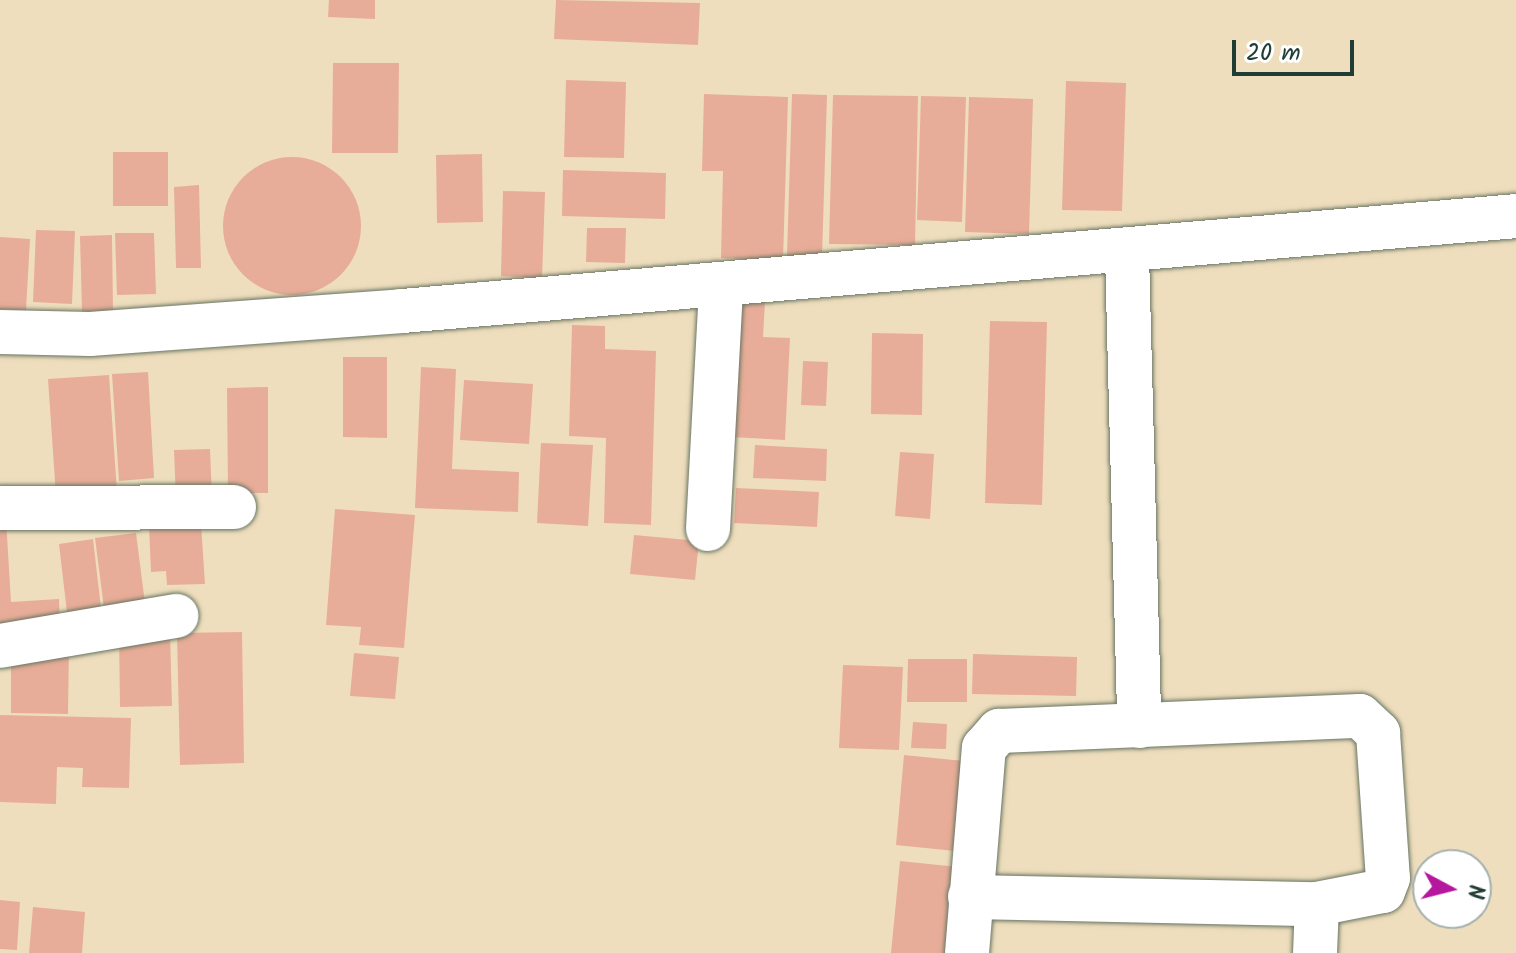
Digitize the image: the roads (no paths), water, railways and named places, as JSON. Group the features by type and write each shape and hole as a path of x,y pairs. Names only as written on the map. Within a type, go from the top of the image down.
{"street":[{"path":"0,332 90,334 721,286 1127,254 1516,216"},
{"path":"1127,254 1139,726"},
{"path":"708,529 721,286"},
{"path":"0,508 234,507"},
{"path":"0,646 176,616"},
{"path":"967,953 970,897 990,738 999,731 1371,721 1378,733 1387,886 1317,904 970,897"},
{"path":"1315,953 1317,904"}]}
